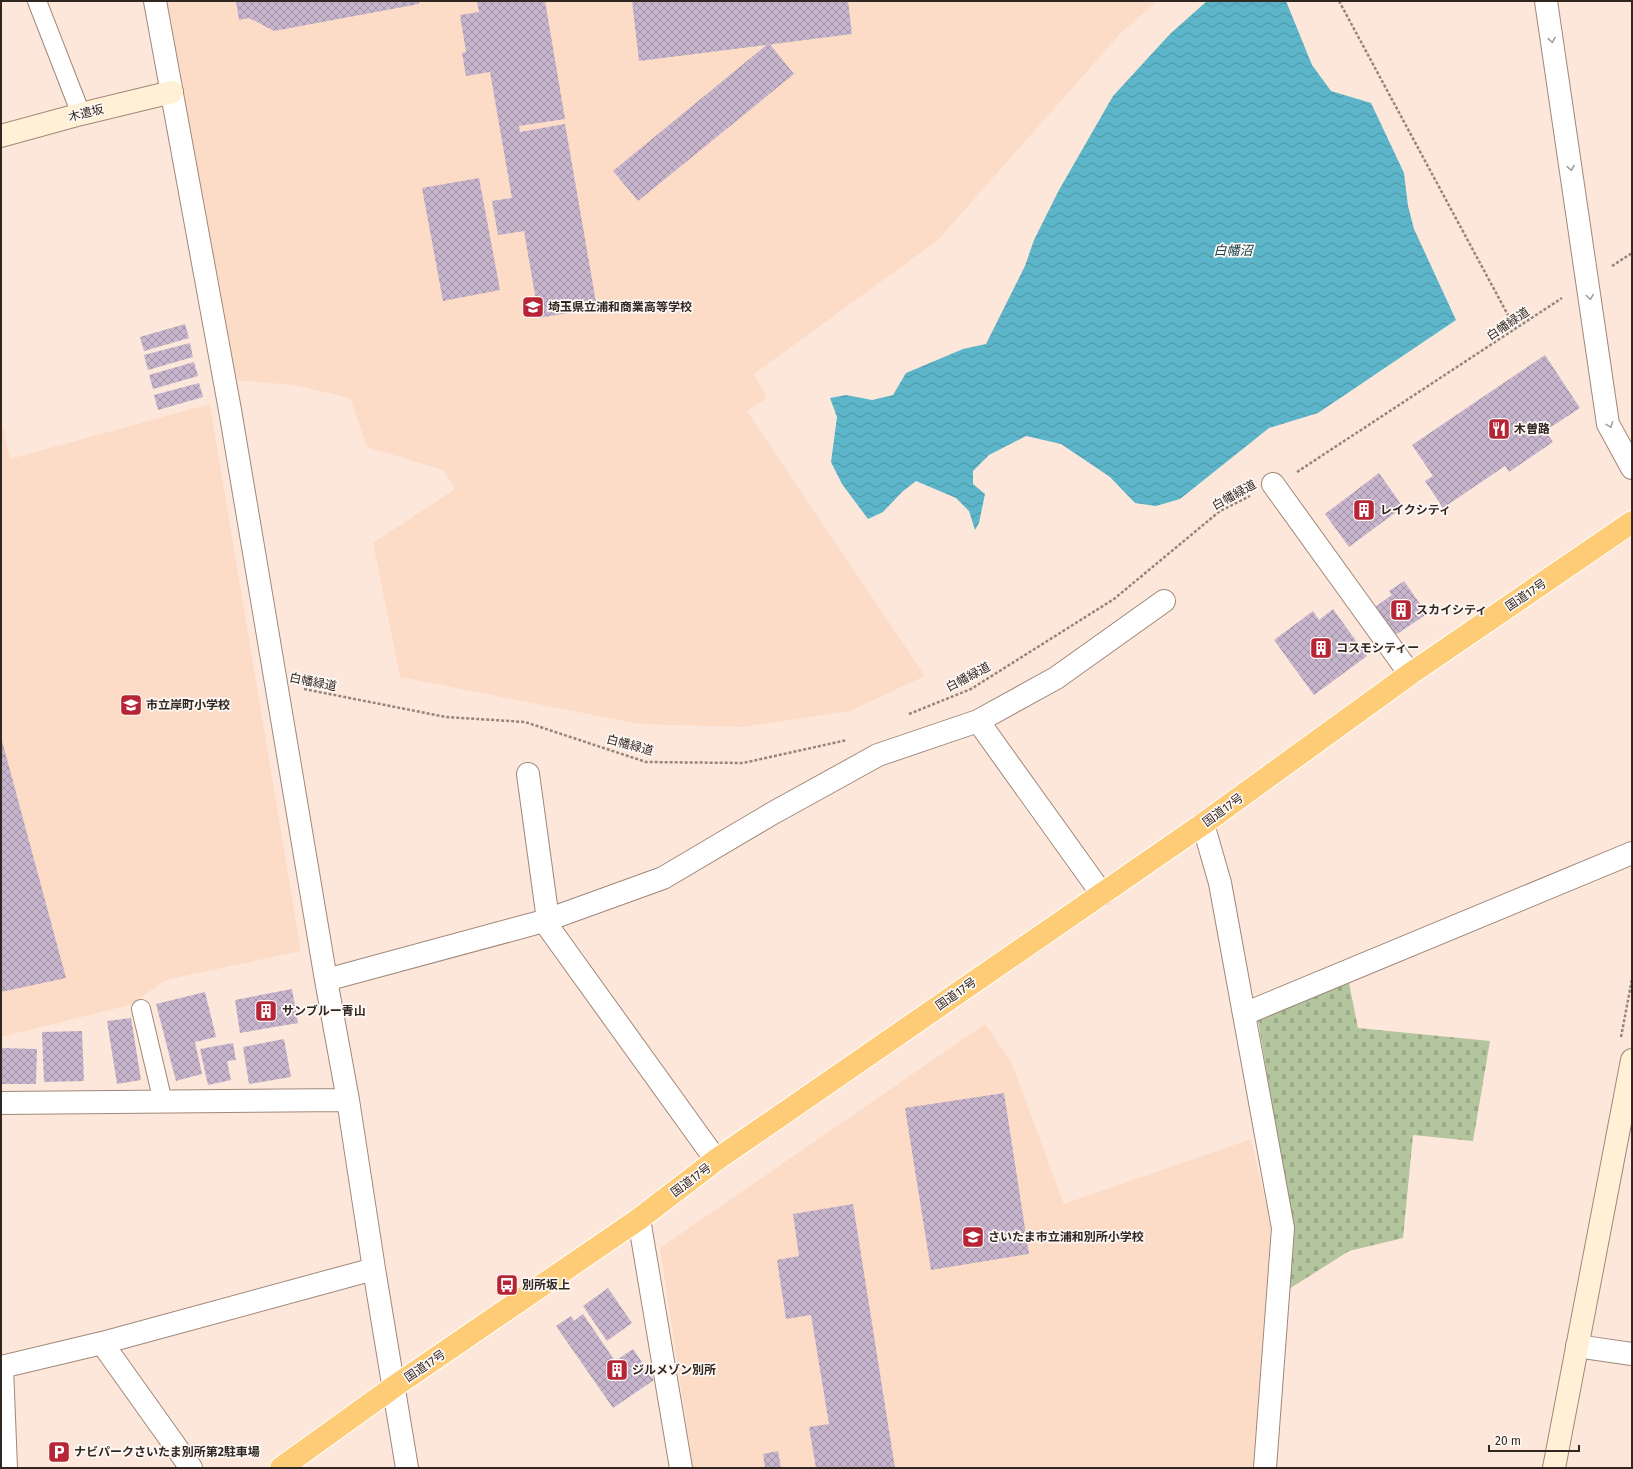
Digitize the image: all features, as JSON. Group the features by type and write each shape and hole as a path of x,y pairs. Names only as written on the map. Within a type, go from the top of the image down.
{"highway":[{"name":"国道17号","path":"281,1468 395,1386 639,1219 716,1160 1203,824 1410,674 1632,522"}],"street":[{"path":"155,1 230,410 326,980 348,1100 407,1468"},
{"path":"1546,1 1608,424 1632,468"},
{"name":"木遣坂","path":"1,136 81,114 172,92"},
{"path":"1273,484 1410,674"},
{"path":"326,980 546,920 663,878 773,812 878,755 978,721 1056,678 1164,601"},
{"path":"978,721 1102,894"},
{"path":"528,774 546,920 716,1160"},
{"path":"1203,824 1220,882 1283,1228 1266,1468"},
{"path":"1244,1014 1632,853"},
{"path":"1554,1468 1632,1060"},
{"path":"1,1103 348,1100"},
{"path":"639,1219 681,1468"},
{"path":"6,1468 1,1367 102,1343 374,1269"},
{"path":"102,1343 191,1468"},
{"path":"1577,1346 1632,1354"}],"lane":[{"path":"37,1 81,114"},
{"path":"141,1009 163,1102"}],"path":[{"path":"1339,1 1516,330"},
{"path":"1609,268 1632,253"},
{"name":"白幡緑道","path":"904,716 971,688 1114,599 1220,511 1307,467 1566,296"},
{"name":"白幡緑道","path":"276,684 446,717 525,722 646,762 743,763 854,737"},
{"path":"1632,978 1620,1040 1632,1060"}],"shaded area":[{"name":"埼玉県立浦和商業高等学校","path":"164,1 1157,1 1120,34 938,240 754,374 767,398 747,411 925,676 850,711 741,727 639,724 400,677 373,543 455,489 443,470 367,447 350,398 294,385 232,380"},
{"name":"市立岸町小学校","path":"210,404 301,951 166,980 130,1005 1,1037 1,427 3,426 10,459"},
{"name":"さいたま市立浦和別所小学校","path":"985,1024 1011,1061 1064,1204 1251,1139 1271,1226 1254,1468 693,1468 660,1248"}],"green space":[{"path":"1349,983 1358,1028 1490,1041 1473,1141 1413,1135 1403,1238 1349,1251 1289,1289 1294,1238 1258,1020"}],"water":[{"name":"白幡沼","path":"1207,1 1286,1 1312,65 1331,91 1371,103 1404,173 1408,206 1414,229 1456,320 1318,413 1269,428 1180,499 1156,506 1135,503 1110,477 1061,444 1026,436 989,455 973,471 973,484 985,494 979,523 975,530 969,511 956,498 916,481 902,492 883,512 868,519 842,484 831,462 837,417 830,398 846,395 872,400 893,395 906,373 963,349 986,344 1025,266 1034,240 1059,190 1113,96 1170,34"}],"building":[{"path":"236,1 419,1 419,4 274,31 249,18 239,20"},
{"path":"477,1 545,1 565,119 519,126 520,132 565,124 597,308 539,318 524,231 498,235 492,201 512,198 490,72 466,76 462,53 466,52 460,15 479,12"},
{"path":"632,1 848,1 852,34 639,61"},
{"path":"769,43 794,74 638,201 613,171"},
{"path":"479,178 500,290 443,301 422,188"},
{"path":"185,324 189,338 144,351 140,337"},
{"path":"190,343 193,357 148,370 144,355"},
{"path":"1545,355 1580,408 1545,431 1553,442 1509,472 1505,466 1443,508 1425,481 1433,476 1412,445"},
{"path":"194,362 198,376 153,389 149,375"},
{"path":"199,383 203,397 158,410 154,395"},
{"name":"レイクシティ","path":"1379,473 1403,507 1349,547 1325,514"},
{"name":"スカイシティ","path":"1404,581 1427,614 1394,636 1375,607 1392,595 1389,591"},
{"name":"コスモシティー","path":"1333,609 1367,656 1314,695 1274,640 1313,611 1319,620"},
{"path":"1,737 66,978 1,992"},
{"name":"サンブルー青山","path":"292,989 298,1023 240,1033 235,1000"},
{"path":"205,992 216,1037 195,1042 202,1074 176,1081 156,1004"},
{"path":"131,1018 141,1080 117,1084 107,1021"},
{"path":"82,1031 84,1081 44,1082 42,1032"},
{"path":"284,1039 291,1077 249,1084 243,1047"},
{"path":"233,1043 236,1060 227,1061 231,1080 208,1085 200,1049"},
{"path":"1,1048 37,1049 36,1084 1,1084"},
{"path":"1004,1093 1029,1254 931,1270 905,1108"},
{"path":"853,1204 895,1468 816,1468 809,1427 829,1424 811,1315 786,1319 777,1260 799,1256 793,1214"},
{"path":"608,1288 632,1323 607,1341 583,1306"},
{"name":"ジルメゾン別所","path":"583,1314 615,1361 633,1349 654,1380 613,1408 556,1326 571,1316 574,1321"},
{"path":"778,1451 781,1468 765,1468 763,1454"}],"place":[{"name":"埼玉県立浦和商業高等学校","path":"533,307"},
{"name":"木曽路","path":"1499,429"},
{"name":"レイクシティ","path":"1364,510"},
{"name":"スカイシティ","path":"1401,610"},
{"name":"コスモシティー","path":"1321,648"},
{"name":"市立岸町小学校","path":"131,705"},
{"name":"サンブルー青山","path":"266,1011"},
{"name":"さいたま市立浦和別所小学校","path":"973,1237"},
{"name":"別所坂上","path":"507,1285"},
{"name":"ジルメゾン別所","path":"617,1370"},
{"name":"ナビパークさいたま別所第2駐車場","path":"59,1452"}]}
